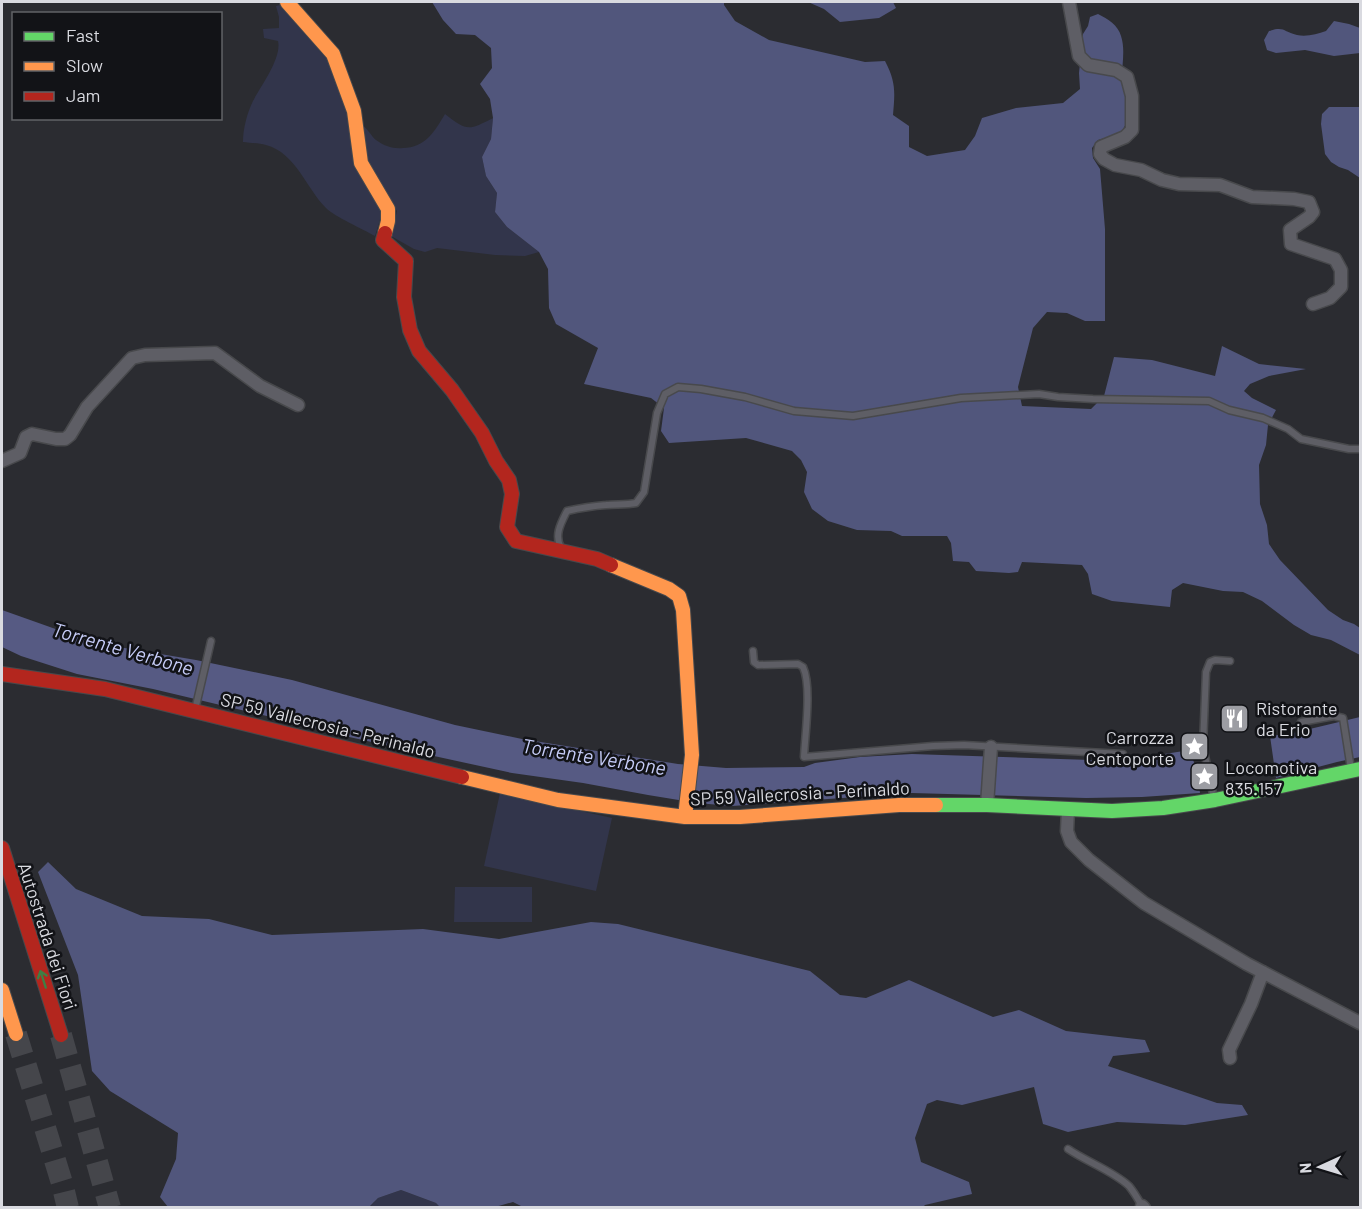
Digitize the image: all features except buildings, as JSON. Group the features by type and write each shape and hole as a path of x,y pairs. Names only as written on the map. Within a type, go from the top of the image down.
{"main road":[{"path":"287,2 333,54 354,111 361,163 388,209 388,221 383,240 406,261 404,297 410,330 419,351 464,407 509,480 512,494 507,527 516,541 597,559 669,589 679,596 683,610 692,755 686,811"},
{"name":"SP 59 Vallecrosia - Perinaldo","path":"2,674 196,705 558,800 740,817 899,805 987,802 1068,810 1112,811 1163,808 1215,800 1354,767"},
{"name":"Autostrada dei Fiori","path":"2,848 61,1035"},
{"path":"2,990 16,1034"}],"street":[{"path":"1069,2 1079,56 1088,65 1116,70 1127,77 1132,96 1132,130 1125,137 1101,147 1100,154 1104,159 1115,165 1141,170 1162,180 1179,184 1220,185 1252,197 1309,202 1312,212 1310,217 1290,230 1291,244 1335,259 1341,270 1341,287 1330,298 1312,304"},
{"path":"2,461 20,453 26,437 32,434 65,439 70,435 87,407 132,358 145,355 215,353 260,386 298,405"},
{"path":"987,802 991,750"},
{"path":"1068,810 1067,831 1071,842 1089,860 1144,903 1263,972 1360,1023"},
{"path":"1230,1058 1229,1050 1263,972"}],"lane":[{"path":"563,551 558,542 560,526 567,511 584,507 636,503 644,492 657,413 665,394 678,387 745,398 794,411 853,416 962,398 1027,394 1093,399 1209,401 1229,410 1263,418 1288,429 1301,439 1349,449 1360,449"},
{"path":"196,705 211,641"},
{"path":"753,651 754,662 758,665 798,664 803,666 807,675 804,757 964,745 991,750 1123,754"},
{"path":"1215,800 1203,746 1206,672 1210,662 1230,661"},
{"path":"1301,722 1334,716 1343,718 1354,767"},
{"path":"1068,1149 1116,1176 1135,1194 1143,1207"}],"shaded area":[{"path":"432,2 724,2 735,21 769,40 865,62 885,61 894,87 893,115 909,126 909,147 927,156 965,150 975,136 982,118 1016,108 1063,103 1080,89 1079,73 1083,34 1090,17 1098,14 1109,20 1120,32 1122,42 1122,83 1128,116 1121,132 1098,140 1092,148 1093,158 1100,169 1105,229 1105,321 1085,321 1067,313 1047,312 1033,328 1018,387 1022,406 1091,409 1104,396 1114,357 1152,360 1215,376 1222,346 1259,364 1306,369 1269,376 1250,384 1244,391 1252,398 1276,410 1268,425 1266,445 1259,465 1260,504 1267,525 1269,544 1280,560 1328,610 1360,628 1360,655 1331,640 1311,635 1262,601 1243,592 1223,591 1183,583 1172,590 1170,607 1112,601 1092,594 1088,574 1082,565 1022,562 1018,572 976,571 969,562 953,561 951,543 947,536 902,536 891,531 857,530 828,521 812,509 804,492 807,472 801,460 792,451 746,438 669,443 661,431 664,408 651,398 584,384 598,348 556,324 549,308 548,269 539,252 507,227 495,212 497,193 486,176 482,157 491,139 493,118 490,99 480,84 492,68 491,48 475,35 456,34 443,20"},
{"path":"808,2 893,2 896,8 879,18 840,22 824,9"},
{"path":"280,5 334,67 383,210 375,236 330,212 285,155 266,145 243,142 247,116 277,55 278,41 264,38 263,29 279,28 276,6"},
{"path":"1334,21 1360,28 1360,53 1334,56 1305,50 1276,53 1267,50 1264,40 1269,31 1281,29 1297,35 1312,35 1326,31"},
{"path":"1329,107 1360,107 1360,178 1331,162 1325,154 1321,124 1322,114"},
{"path":"445,114 458,124 468,127 493,118 491,139 482,157 486,176 497,193 495,212 507,227 539,252 525,256 495,255 437,248 425,252 414,249 391,236 397,211 367,167 363,126 376,140 385,145 396,148 411,147 423,142"},
{"path":"500,793 612,818 596,891 484,866"},
{"path":"48,862 76,889 142,916 209,919 272,935 423,929 499,939 591,922 618,924 810,971 840,995 866,998 909,980 993,1017 1019,1010 1066,1031 1145,1040 1150,1052 1113,1056 1108,1066 1217,1103 1242,1105 1248,1115 1185,1125 1117,1122 1068,1132 1043,1124 1034,1087 962,1105 937,1100 927,1104 915,1138 921,1162 969,1182 972,1194 923,1207 525,1208 513,1202 495,1207 441,1208 436,1203 401,1190 378,1198 369,1207 168,1207 160,1197 176,1159 178,1133 110,1091 92,1071 78,975 38,872"},
{"path":"455,887 532,887 532,922 454,922"},
{"path":"401,1190 441,1207 369,1208 378,1198"}],"water":[{"name":"Torrente Verbone","path":"2,610 95,643 196,660 292,680 455,725 522,739 678,764 726,768 804,767 815,763 860,757 912,754 1120,761 1190,750 1197,772 1200,793 1086,798 912,793 732,806 697,803 512,773 345,736 153,689 77,674 21,656 2,647"},
{"path":"1360,717 1360,757 1276,778 1270,736 1293,733"}],"tunnel":[{"path":"16,1034 68,1208"},
{"path":"61,1035 110,1208"}],"traffic: fast":[{"path":"936,805 1112,811 1163,808 1215,800 1360,769"}],"traffic: slow":[{"path":"287,2 333,54 354,111 361,163 388,209 385,233"},
{"path":"611,565 669,589 679,596 683,610 692,755 685,817"},
{"path":"462,777 558,800 685,817 740,817 899,805 936,805"},
{"path":"2,990 16,1034"}],"traffic: jam":[{"path":"385,233 383,240 406,261 404,297 410,330 419,351 452,390 482,433 496,461 509,480 512,494 507,527 516,541 597,559 611,565"},
{"path":"2,674 105,689 462,777"},
{"path":"2,848 61,1035"}],"place":[{"name":"Ristorante da Erio","path":"1235,718"},
{"name":"Carrozza Centoporte","path":"1195,747"},
{"name":"Locomotiva 835.157","path":"1204,777"}]}
